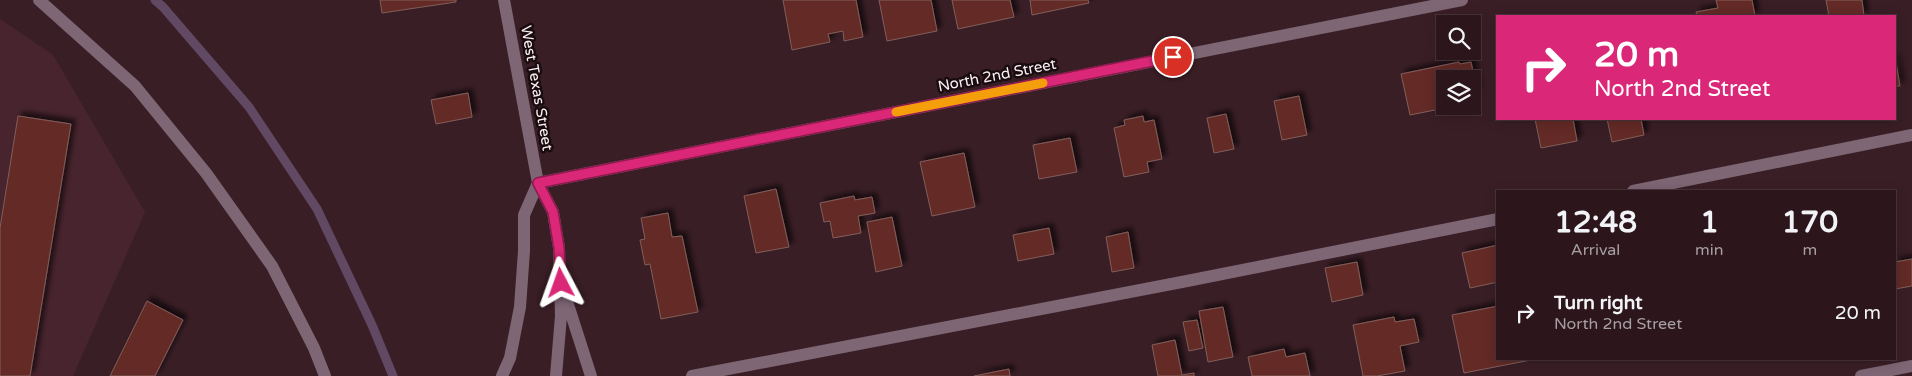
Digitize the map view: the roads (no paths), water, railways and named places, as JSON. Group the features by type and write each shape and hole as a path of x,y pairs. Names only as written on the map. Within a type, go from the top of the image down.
{"street":[{"path":"38,0 135,86 206,173 272,266 314,348 324,376"},
{"name":"West Texas Street","path":"504,0 538,183 553,212 559,248 561,316 556,376"},
{"name":"North 2nd Street","path":"538,183 1462,0"},
{"path":"1638,190 1912,135"},
{"path":"502,376 510,358 520,307 524,251 524,216 538,183"},
{"path":"692,376 1496,219"},
{"path":"561,283 591,376"},
{"path":"1861,376 1912,366"}],"waterway":[{"path":"155,0 249,107 317,209 372,325 393,376"}]}
